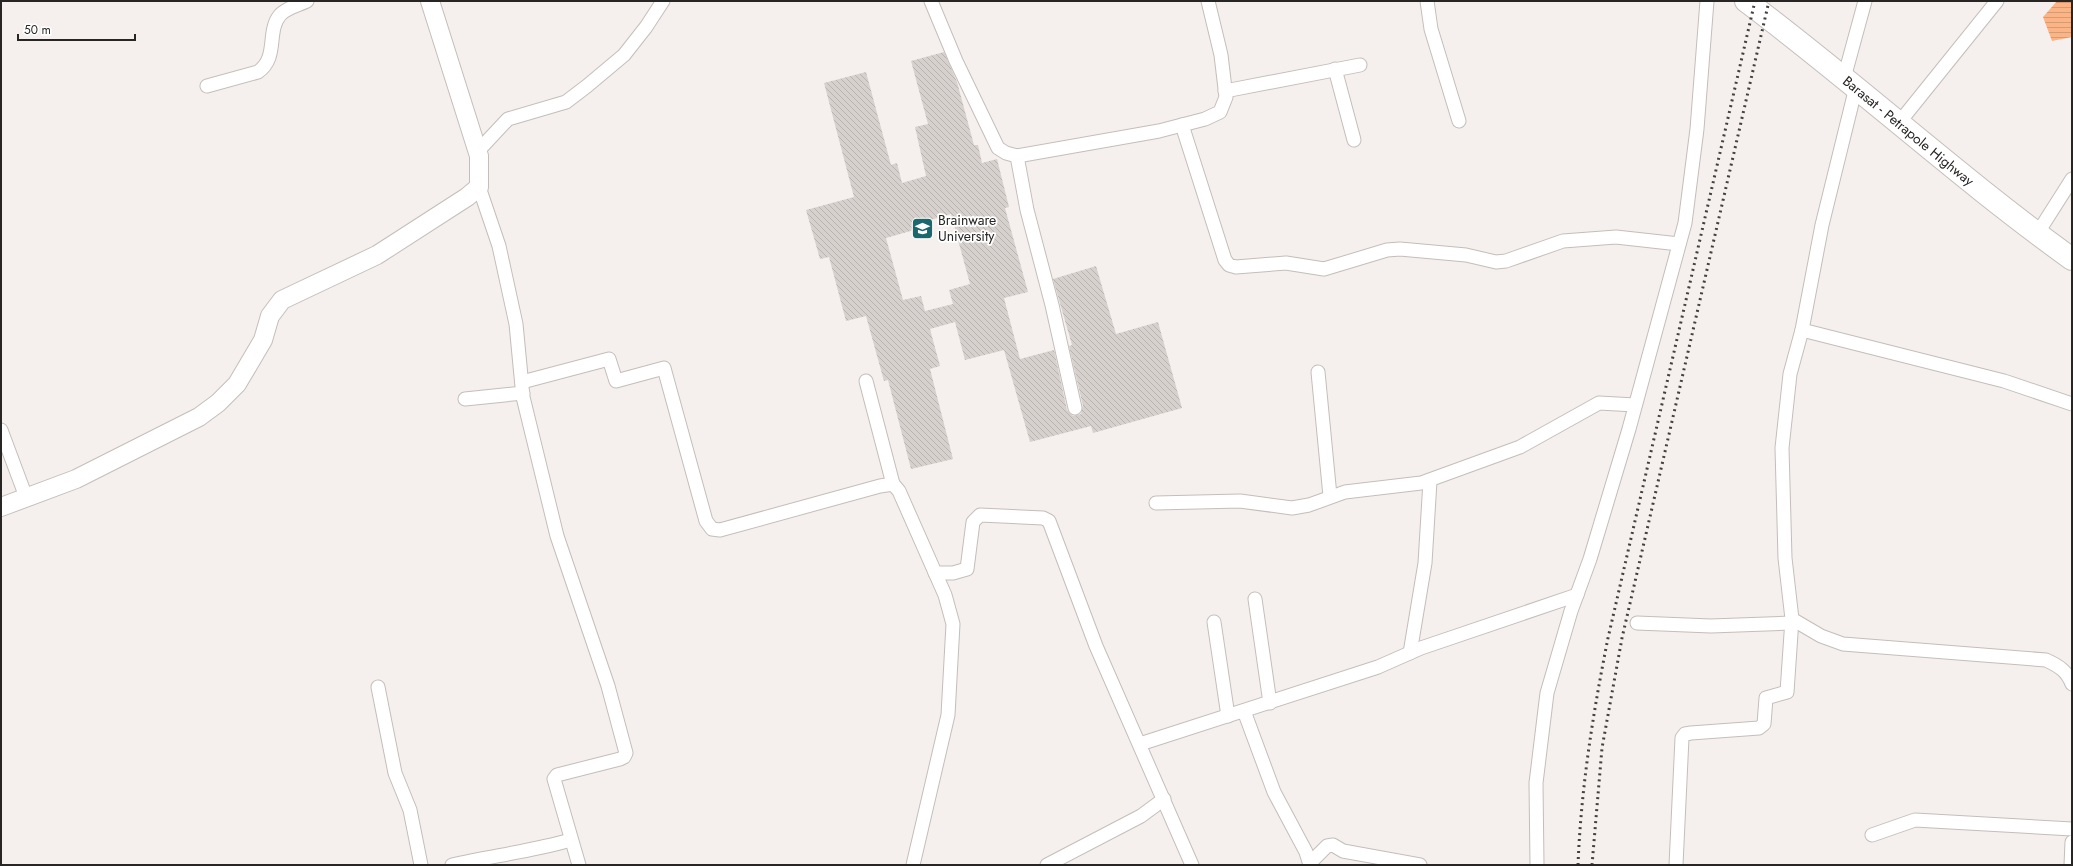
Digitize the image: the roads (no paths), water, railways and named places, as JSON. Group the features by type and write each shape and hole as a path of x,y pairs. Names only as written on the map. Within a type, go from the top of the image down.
{"highway":[{"name":"Barasat - Petrapole Highway","path":"1746,1 1766,15 1850,82 1898,124 2037,234 2072,259"}],"street":[{"path":"207,86 258,72 265,67 270,58 276,21 280,14 307,1"},
{"path":"430,1 478,151 479,186 499,246 516,324 522,387 560,547 608,686 626,753 620,760 557,775 554,779 579,865"},
{"path":"478,151 508,119 566,102 587,86 624,55 646,28 663,1"},
{"path":"930,1 945,38 998,148 1006,154 1017,156 1159,131 1205,119 1220,112 1226,97 1221,55 1208,1"},
{"path":"1427,1 1432,29 1459,121"},
{"path":"1537,865 1536,783 1547,692 1577,595 1590,559 1636,405 1685,223 1697,129 1707,1"},
{"path":"1676,865 1682,738 1685,734 1691,732 1760,728 1764,724 1766,698 1787,692 1792,622 1785,558 1782,448 1790,374 1802,330 1865,1"},
{"path":"1898,124 1997,1"},
{"path":"1225,90 1360,65"},
{"path":"1335,69 1354,140"},
{"path":"1182,125 1225,260 1229,265 1236,267 1286,263 1324,269 1387,250 1400,249 1466,256 1496,262 1506,261 1563,241 1616,237 1679,244"},
{"path":"1017,156 1027,210 1052,305 1076,408"},
{"path":"2037,234 2072,179"},
{"path":"1,507 76,479 199,416 218,403 236,384 263,340 270,316 282,300 377,255 467,197 479,186"},
{"path":"1802,330 2004,381 2072,404"},
{"path":"465,398 522,387 609,359 616,381 664,368 706,521 712,529 720,530 804,506 893,484"},
{"path":"1318,372 1330,496"},
{"path":"866,382 893,484 899,491 945,595 953,624 950,693 942,744 913,865"},
{"path":"1156,503 1240,501 1292,508 1309,505 1330,496 1345,492 1430,481 1520,447 1600,403 1636,405"},
{"path":"1,430 26,497"},
{"path":"1410,653 1425,564 1430,481"},
{"path":"935,573 953,573 967,569 973,522 980,515 1043,518 1049,521 1096,646 1192,865"},
{"path":"1140,744 1378,667 1410,653 1577,595"},
{"path":"1255,599 1270,703"},
{"path":"1214,622 1228,716"},
{"path":"1637,623 1711,626 1792,622 1821,636 1843,644 2046,660 2058,665 2068,674 2072,684"},
{"path":"378,687 395,773 410,810 421,865"},
{"path":"1244,711 1274,792 1310,864 1327,846 1333,845 1342,851 1420,865"},
{"path":"1047,865 1141,816 1164,799"},
{"path":"1872,835 1915,820 2072,829"},
{"path":"452,865 494,856 531,851 571,840"},
{"path":"2071,865 2072,842"}],"railway":[{"path":"1578,865 1588,751 1608,638 1755,1"},
{"path":"1592,865 1602,748 1622,638 1769,1"}],"place":[{"name":"Brainware University","path":"923,228"}]}
